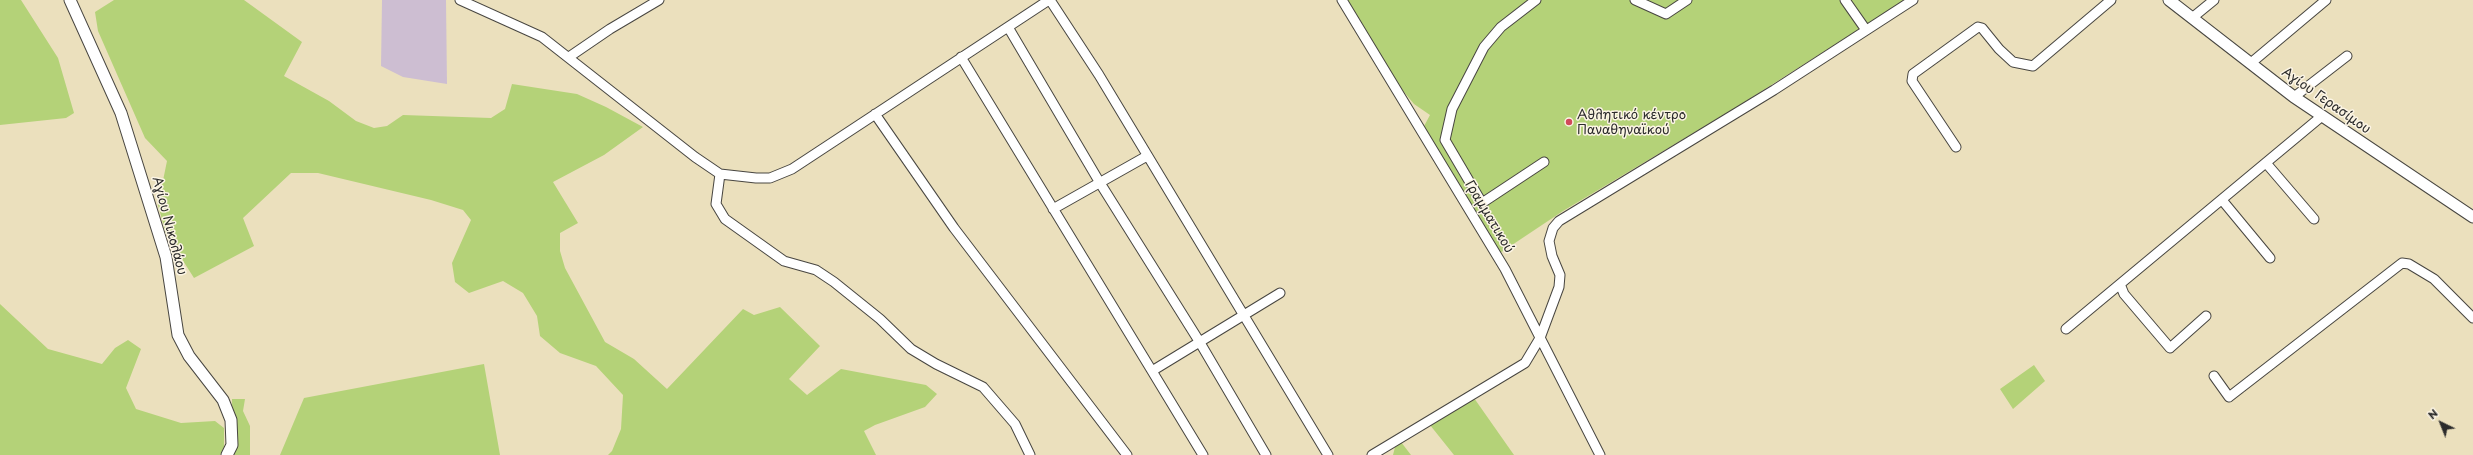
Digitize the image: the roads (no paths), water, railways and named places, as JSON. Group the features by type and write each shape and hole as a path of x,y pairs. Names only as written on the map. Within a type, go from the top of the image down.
{"street":[{"name":"Αγίου Νικολάου","path":"70,0 124,120 166,257 178,335 189,356 223,400 231,420 232,445 227,455"},
{"path":"460,0 542,37 695,157 720,174 770,178 792,169 1049,0 1099,75 1147,156 1246,314 1328,455"},
{"path":"569,57 610,29 659,0"},
{"name":"Γραμματικού","path":"1342,0 1483,231 1600,455"},
{"path":"1536,0 1501,27 1484,47 1452,108 1445,140 1482,203 1544,162"},
{"path":"1635,0 1666,14 1687,0"},
{"path":"1845,0 1866,30"},
{"path":"1372,455 1525,363 1540,338 1561,281 1559,268 1549,245 1551,233 1559,221 1774,90 1913,0"},
{"path":"1956,147 1912,81 1914,74 1978,27 1982,28 1999,50 2013,62 2033,66 2111,0"},
{"name":"Αγίου Γερασίμου","path":"2169,0 2294,97 2473,217"},
{"path":"2192,18 2214,0"},
{"path":"2251,63 2326,0"},
{"path":"1008,27 1100,182 1200,341 1266,455"},
{"path":"2294,97 2347,56"},
{"path":"961,57 1203,455"},
{"path":"875,114 954,228 1127,455"},
{"path":"2066,329 2322,116"},
{"path":"1053,209 1147,156"},
{"path":"2266,163 2314,219"},
{"path":"720,174 716,204 725,219 784,260 816,270 834,282 880,319 912,349 936,364 983,387 1015,424 1030,455"},
{"path":"2222,200 2270,258"},
{"path":"2214,376 2230,397 2402,263 2409,264 2434,280 2473,318"},
{"path":"2120,284 2124,294 2170,348 2206,316"},
{"path":"1152,371 1280,293"}],"place":[{"name":"Αθλητικό κέντρο Παναθηναϊκού","path":"1569,122"}]}
